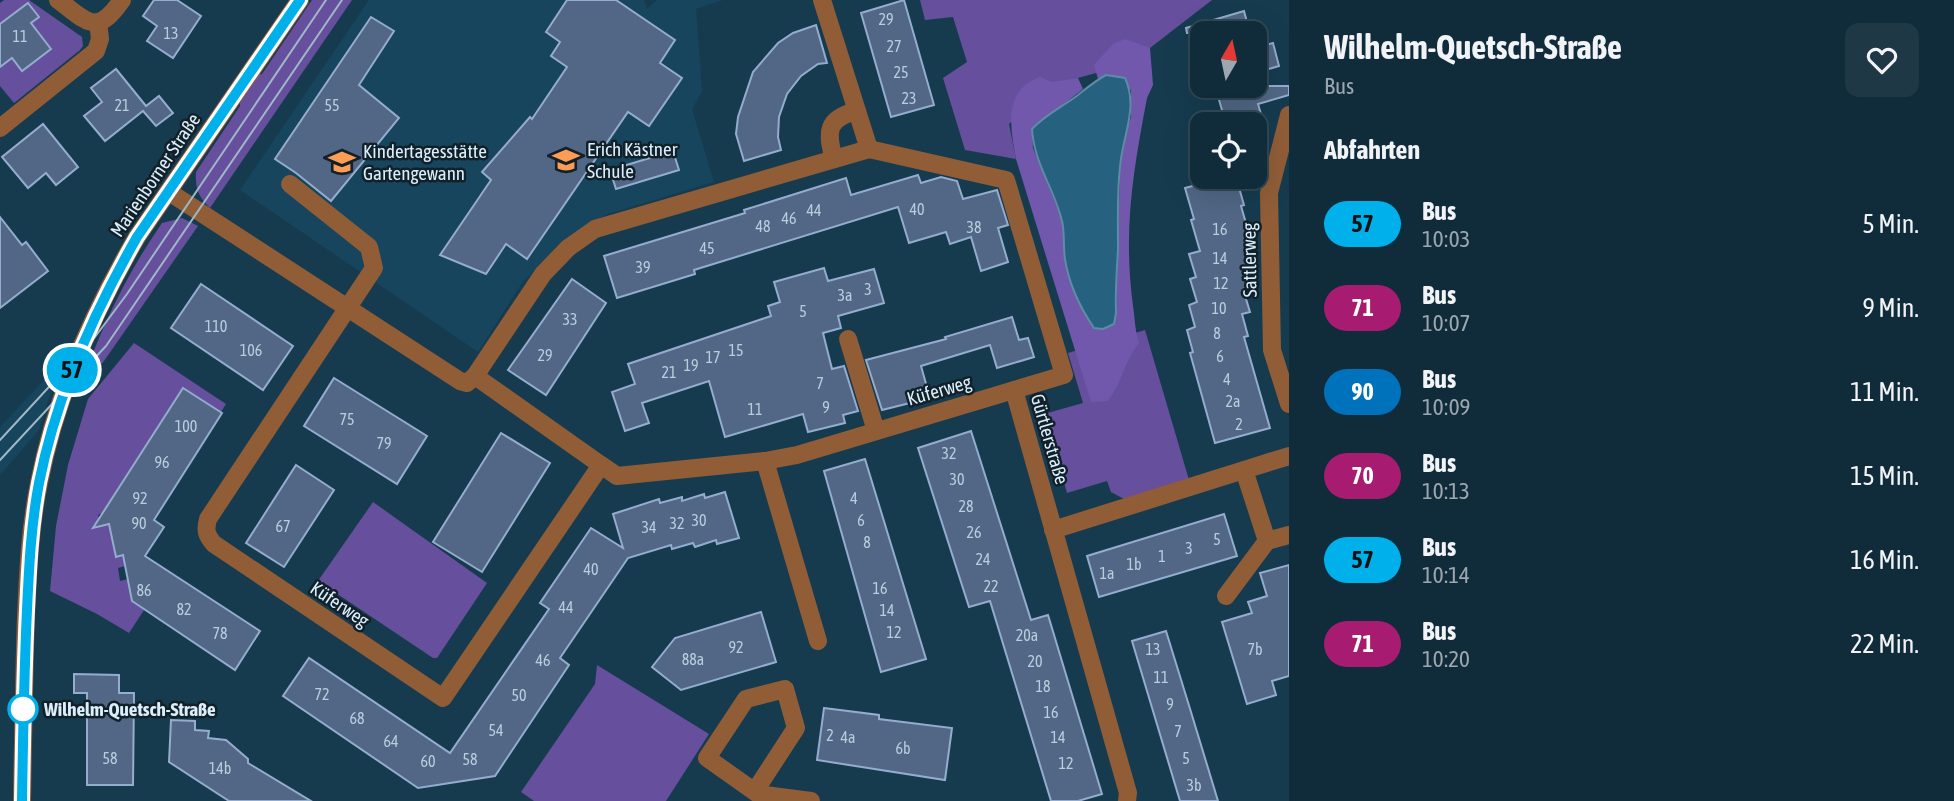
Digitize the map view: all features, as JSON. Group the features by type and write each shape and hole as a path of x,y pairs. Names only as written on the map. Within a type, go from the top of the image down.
{"street":[{"path":"58,0 83,19 98,22 109,18 122,0"},
{"name":"Marienborner Straße","path":"22,801 23,684 29,568 39,483 56,416 90,326 119,267 300,0"},
{"path":"822,0 869,149"},
{"path":"0,128 96,51 100,39 98,22"},
{"path":"834,159 829,135 832,122 844,114 857,111"},
{"name":"Sattlerweg","path":"1289,115 1269,192 1272,350 1289,404"},
{"name":"Gürtlerstraße","path":"475,376 543,274 568,248 595,229 869,149 1006,180 1064,375 1014,390 1128,793 1127,801"},
{"path":"290,184 369,247 372,253 372,273 348,309"},
{"name":"Küferweg","path":"169,192 460,382 467,383 475,376 617,477 797,455 1014,390"},
{"name":"Küferweg","path":"348,309 208,519 207,536 214,544 443,698 601,466"},
{"path":"848,339 876,430"},
{"path":"1053,530 1289,456"},
{"path":"765,461 818,641"},
{"path":"1244,470 1267,541"},
{"path":"1226,596 1267,541 1289,535"},
{"path":"755,791 796,729 785,689 746,699 707,758 758,794 811,801"}],"shaded area":[{"path":"4,0 29,0 82,37 83,46 14,103 0,86 0,3"},
{"path":"312,0 352,0 210,208 198,192 196,172 240,106 240,95 252,76 262,74"},
{"name":"Erich Kästner Schule","path":"369,0 644,0 647,9 657,0 723,0 696,9 702,91 692,109 714,182 608,214 572,234 522,283 478,352 240,190"},
{"path":"920,0 1212,0 1150,48 1127,54 1096,73 1049,86 1009,124 1016,159 965,150 943,78 967,62 953,17 925,20"},
{"path":"1125,39 1150,48 1153,85 1147,98 1129,226 1130,278 1139,343 1108,401 1091,402 1016,159 1012,111 1020,91 1040,77 1052,82 1078,78 1083,89 1032,129 1033,148 1063,222 1065,259 1116,313 1120,167 1123,142 1131,117 1131,90 1106,75 1098,79 1094,65 1113,44"},
{"path":"1106,75 1125,78 1129,89 1130,111 1119,177 1116,313 1114,324 1103,329 1094,328 1072,286 1065,259 1062,221 1036,154 1032,129"},
{"path":"182,218 198,226 104,361 80,389 105,324 137,262 162,223"},
{"path":"1145,330 1189,480 1124,499 1111,492 1107,481 1067,493 1044,414 1083,403 1068,353"},
{"path":"134,343 226,404 221,412 182,388 114,494 125,502 98,515 101,525 109,524 116,557 144,551 147,560 118,568 120,581 128,579 132,601 144,610 129,633 50,591 56,526 68,465 88,399"},
{"path":"60,363 39,430 0,475 0,427"},
{"path":"373,502 487,583 437,658 433,658 318,581"},
{"path":"597,665 709,734 666,801 534,801 521,792 595,684"}],"building":[{"path":"154,0 177,0 201,16 173,58 147,41 157,26 143,16"},
{"path":"567,0 616,0 675,40 660,63 682,78 649,126 628,112 527,259 506,244 486,274 440,255 491,180 482,172 530,117 532,119 567,67 551,56 560,42 546,32"},
{"path":"904,0 934,105 891,117 861,13"},
{"path":"28,3 39,17 31,23 51,49 22,71 12,58 0,67 0,24"},
{"path":"1244,11 1247,21 1210,21"},
{"path":"371,17 394,31 359,85 399,118 331,201 275,159"},
{"path":"816,25 827,63 818,64 801,76 787,94 779,117 778,137 781,150 744,161 736,134 738,117 753,72 778,43 793,33"},
{"path":"1273,43 1279,66 1267,70 1267,45"},
{"path":"116,69 146,106 159,96 173,113 156,126 143,111 105,141 84,116 102,102 91,88"},
{"path":"1267,86 1289,86 1289,95 1258,104 1260,112 1223,112 1218,98 1267,98"},
{"path":"43,124 78,167 56,185 46,173 28,188 2,157"},
{"path":"673,151 679,170 616,189 610,170"},
{"path":"918,175 921,183 941,177 957,181 963,199 997,190 1008,225 998,228 1008,262 981,271 971,237 950,244 946,232 909,243 898,207 694,270 695,274 617,298 604,256 745,213 744,210 846,178 851,195"},
{"path":"1185,188 1239,189 1244,205 1241,206 1250,237 1244,239 1250,262 1245,263 1251,287 1243,289 1250,312 1242,314 1248,336 1244,337 1270,428 1215,443 1190,353 1193,352 1187,330 1195,327 1189,305 1197,302 1190,279 1196,277 1189,254 1200,251"},
{"path":"0,217 22,245 26,242 48,271 0,308"},
{"path":"824,268 828,281 874,269 884,303 838,316 841,328 823,333 832,369 844,366 858,411 843,415 845,423 808,432 803,414 725,437 709,381 642,403 649,423 625,431 612,392 635,384 628,364 771,316 768,306 780,302 774,282"},
{"path":"572,279 606,303 546,395 508,370"},
{"path":"201,284 293,346 263,390 171,328"},
{"path":"1012,317 1019,340 1028,338 1034,357 997,368 990,345 921,366 930,398 882,410 866,360 946,339 945,337"},
{"path":"334,378 427,436 397,484 304,426"},
{"path":"183,388 222,413 154,520 164,527 145,556 260,631 235,670 132,601 123,555 116,557 109,524 93,528"},
{"path":"971,431 1031,620 1048,615 1102,794 1078,801 1051,801 990,601 969,607 918,448"},
{"path":"501,433 550,463 482,572 433,542"},
{"path":"865,459 926,659 881,672 824,471"},
{"path":"296,465 334,490 284,567 246,543"},
{"path":"725,492 739,538 717,544 716,540 695,547 693,543 672,549 671,545 628,558 560,658 569,665 495,776 418,788 283,696 309,658 450,753 549,609 540,603 591,528 623,548 613,514 659,499 660,503 682,497 682,501 704,494 705,498"},
{"path":"1224,514 1237,556 1099,597 1087,556"},
{"path":"1289,565 1289,676 1272,681 1276,695 1247,704 1222,622 1252,613 1248,602 1267,596 1260,573"},
{"path":"761,612 776,662 681,690 652,667 675,638"},
{"path":"1166,631 1218,801 1180,801 1132,641"},
{"path":"74,674 119,675 119,693 134,693 133,785 87,785 87,693 74,693"},
{"path":"824,708 879,715 879,719 952,728 945,780 817,760"},
{"path":"171,720 195,721 195,730 209,731 208,738 226,740 248,759 248,763 311,801 229,801 169,762"}],"tram line":[{"path":"0,440 95,337 127,294 326,0"},
{"path":"0,460 106,346 342,0"}],"bus line":[{"name":"57","path":"22,801 23,684 29,555 39,483 63,394 90,326 137,237 300,0"}],"place":[{"name":"Erich Kästner Schule","path":"566,160"},
{"name":"Kindertagesstätte Gartengewann","path":"342,162"},
{"name":"Wilhelm-Quetsch-Straße","path":"23,709"}]}
